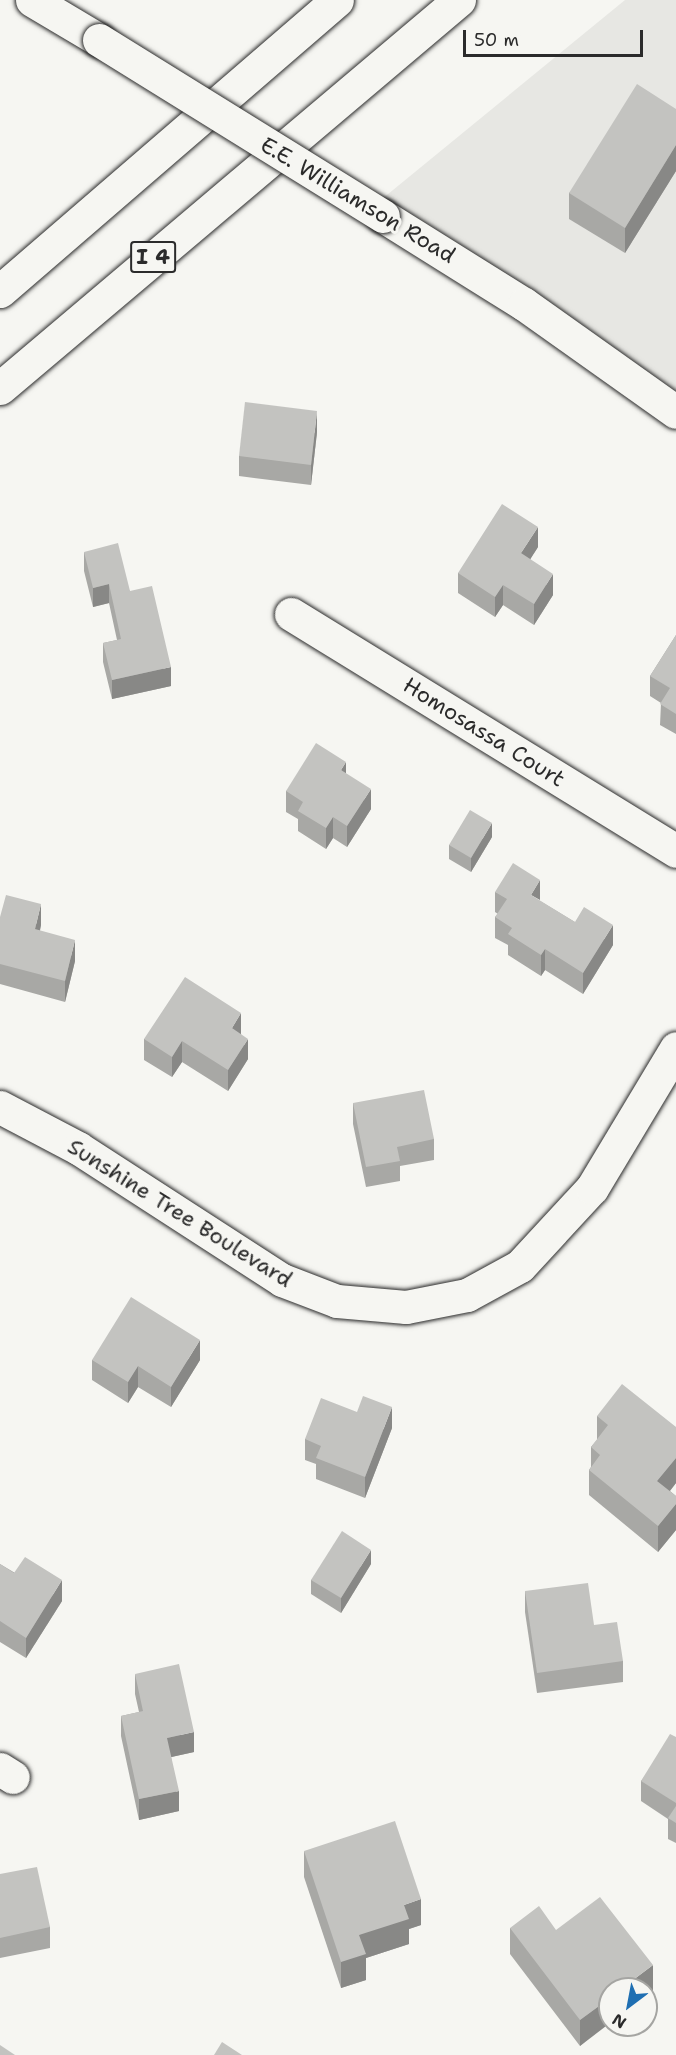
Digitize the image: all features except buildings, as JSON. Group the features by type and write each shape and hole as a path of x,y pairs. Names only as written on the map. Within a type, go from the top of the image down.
{"main road":[{"name":"E.E. Williamson Road","path":"32,0 524,304 676,412"},
{"path":"0,291 337,0"},
{"name":"I 4","path":"0,388 459,0"},
{"name":"Homosassa Court","path":"291,614 676,851"},
{"name":"Sunshine Tree Boulevard","path":"0,1107 78,1148 282,1280 337,1301 406,1307 467,1295 520,1266 592,1188 676,1048"}],"shaded area":[{"path":"625,0 676,0 676,395 382,199"}]}
